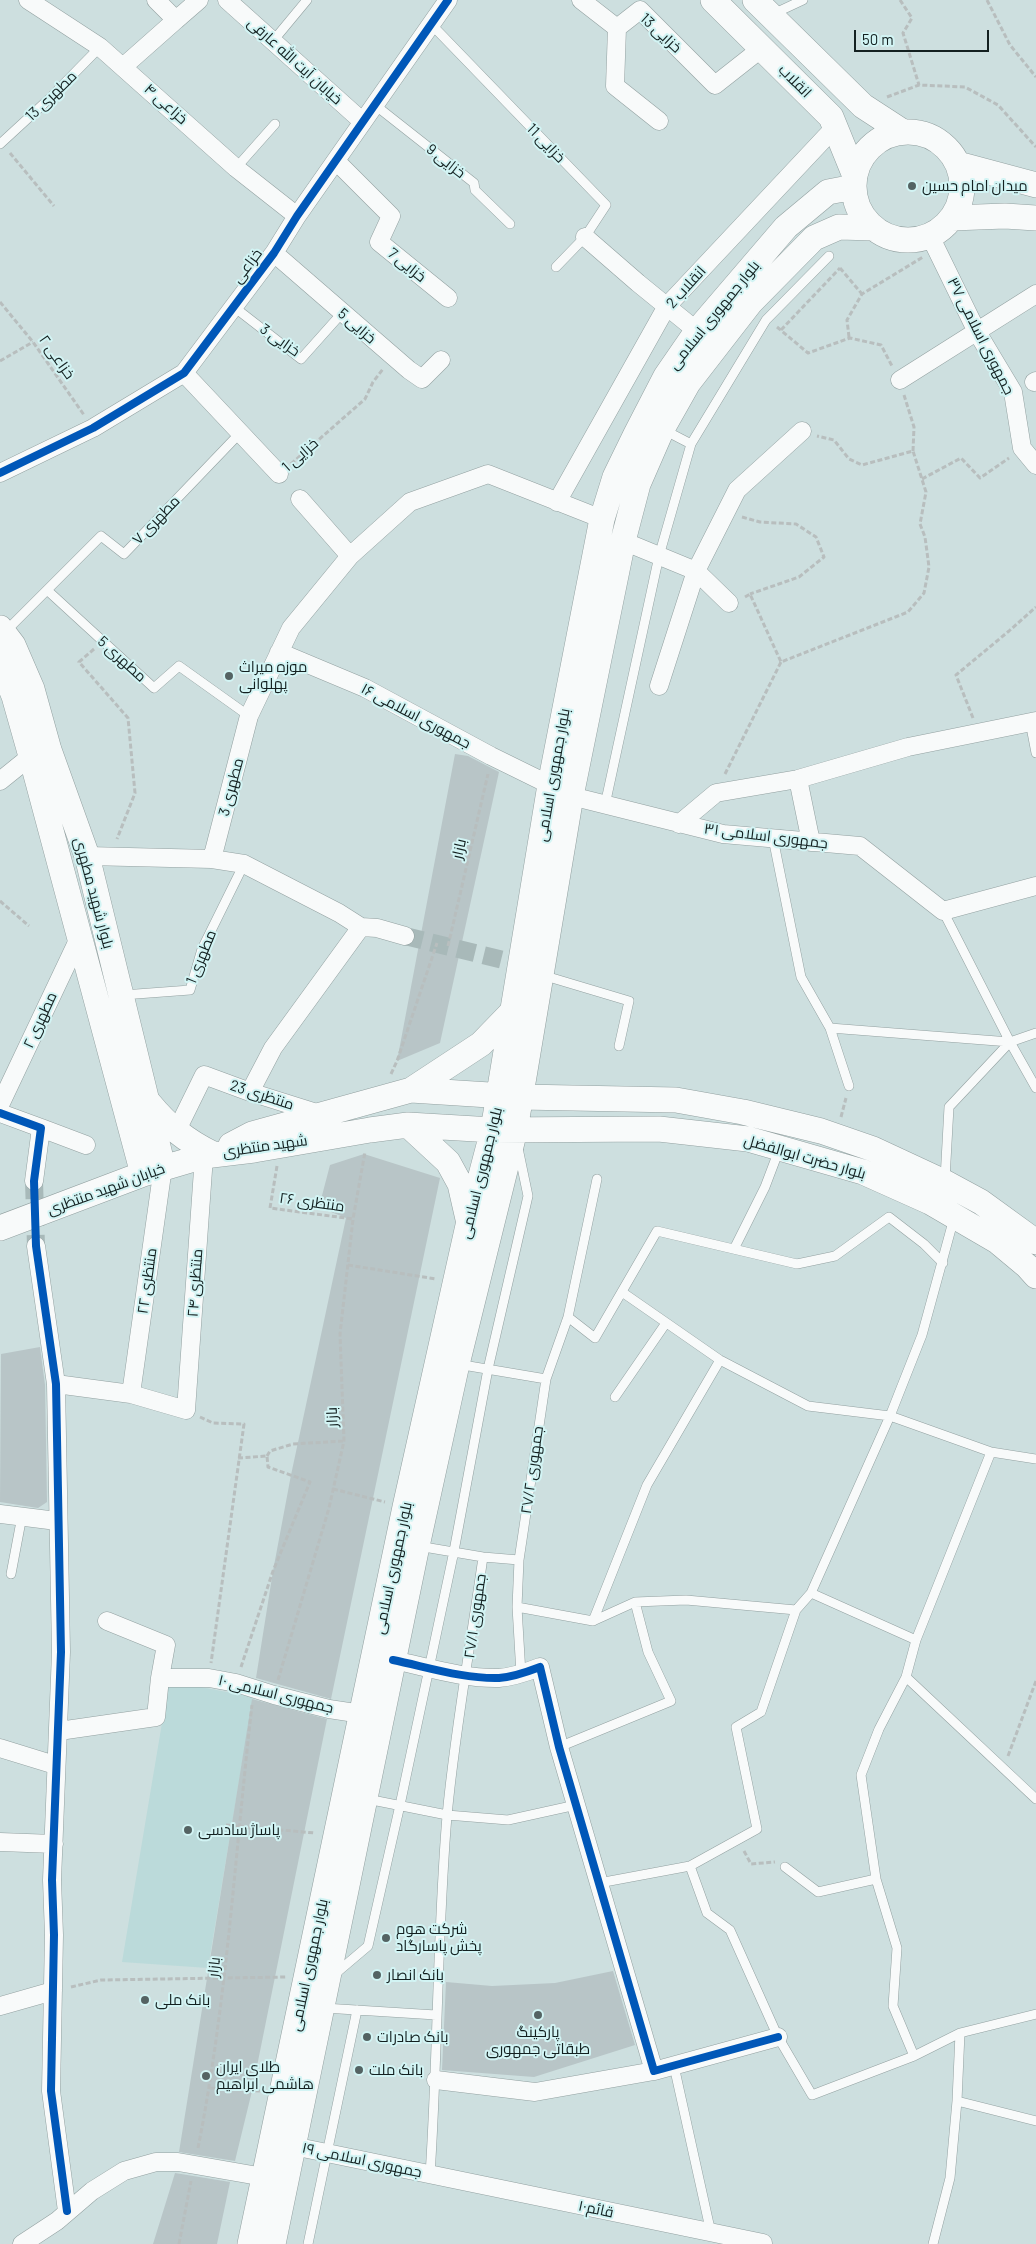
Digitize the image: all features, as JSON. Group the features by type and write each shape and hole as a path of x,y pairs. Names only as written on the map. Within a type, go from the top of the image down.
{"main road":[{"name":"انقلاب","path":"713,0 831,117 836,126 854,181"},
{"name":"انقلاب","path":"763,8 862,106 903,132"},
{"path":"903,132 920,133 936,139 949,150 958,164 962,178 959,206 933,242 902,240 888,236 874,228 860,210 854,181 865,153 875,143 887,136 903,132"},
{"path":"958,164 1036,185"},
{"name":"بلوار جمهوری اسلامی","path":"250,2244 282,2092 316,1979 364,1798 457,1364 510,1096 542,975 561,791 602,519 616,477 657,392 697,331 786,227 828,192 854,181"},
{"path":"952,218 1005,216 1036,218"},
{"name":"بلوار جمهوری اسلامی","path":"510,1096 511,1013 561,791 638,484 662,429 688,384 750,304 814,238 839,227 874,228"},
{"name":"بلوار شهید مطهری","path":"2,630 13,645 32,690 49,750 86,856 146,1098 153,1171"},
{"name":"بلوار شهید مطهری","path":"0,661 14,696 80,936 153,1171"},
{"path":"411,1090 481,1044 511,1013"},
{"name":"شهید منتظری","path":"208,1155 252,1134 380,1097 411,1090 510,1096"},
{"name":"بلوار حضرت ابوالفضل","path":"510,1096 676,1100 743,1112 836,1137 873,1150 944,1182 981,1202 1036,1242"},
{"path":"146,1098 166,1123 208,1155"},
{"path":"408,1125 448,1162 460,1184 469,1221"},
{"name":"شهید منتظری","path":"208,1155 254,1150 408,1125 504,1130"},
{"name":"بلوار حضرت ابوالفضل","path":"504,1130 660,1129 748,1139 863,1172 930,1202 997,1241 1036,1276"},
{"name":"بلوار جمهوری اسلامی","path":"273,2244 321,2008 316,1979 336,1834 469,1221 504,1130"},
{"name":"خیابان شهید منتظری","path":"0,1228 153,1171 208,1155"}],"street":[{"name":"خزاعی ۴","path":"28,0 100,47 124,66 236,168 297,216"},
{"path":"156,0 176,20"},
{"path":"124,66 199,0"},
{"name":"خیابان آیت الله عارفی","path":"227,0 363,122"},
{"name":"خزاعی","path":"0,473 93,428 184,373 274,253 297,216 448,0"},
{"name":"خزایی 13","path":"581,0 617,28 640,10 715,85 762,48"},
{"path":"617,28 615,86 659,122"},
{"name":"انقلاب 2","path":"558,502 667,306 836,126"},
{"name":"خزایی 7","path":"336,161 391,216 378,242 448,298"},
{"path":"585,237 697,331"},
{"name":"جمهوری اسلامی ۳۷","path":"933,242 977,332 1013,392 1022,448"},
{"name":"خزایی 5","path":"274,253 392,356 422,379 441,360"},
{"path":"900,380 1036,294"},
{"name":"خزایی 1","path":"184,373 279,474"},
{"path":"659,686 696,571 738,490 802,431"},
{"path":"1022,448 1036,465"},
{"name":"مطهری 3","path":"212,859 249,716 291,628 350,556 410,502 488,474 602,519"},
{"path":"300,499 350,556"},
{"path":"623,541 696,571 729,603"},
{"name":"جمهوری اسلامی ۱۶","path":"280,652 365,688 491,756 561,791"},
{"path":"679,824 716,793 798,779 908,747 1033,721"},
{"path":"0,781 31,756"},
{"path":"798,779 810,842"},
{"name":"جمهوری اسلامی ۳۱","path":"561,791 605,805 723,834 860,846 943,911"},
{"path":"86,856 212,859 244,864 339,912 361,927 377,928 405,936"},
{"path":"943,911 1036,886"},
{"path":"250,1092 274,1048 361,927"},
{"name":"مطهری ۲","path":"0,1105 80,936"},
{"name":"منتظری 23","path":"176,1132 204,1075 320,1114"},
{"path":"0,1113 86,1145"},
{"path":"34,1181 41,1128"},
{"name":"منتظری ۲۴","path":"186,1410 208,1155"},
{"name":"منتظری ۲۲","path":"131,1394 153,1171"},
{"path":"36,1246 56,1384 57,1520 61,1652 52,1880 54,1935 51,2091 67,2211"},
{"path":"56,1384 131,1394 186,1410"},
{"path":"0,1514 57,1520"},
{"path":"59,1731 156,1717 166,1645 107,1621"},
{"path":"393,1660 466,1675 500,1678 521,1674 540,1667 559,1747 654,2071"},
{"name":"جمهوری اسلامی ۱۰","path":"160,1678 209,1678 236,1683 254,1690 329,1709 362,1714"},
{"path":"0,1748 55,1766"},
{"path":"0,1842 54,1844"},
{"path":"0,2006 53,1991"},
{"path":"436,2080 535,2092 654,2071 778,2037"},
{"name":"جمهوری اسلامی ۱۹","path":"293,2146 430,2175"},
{"path":"22,2244 56,2221 92,2191 124,2172 156,2162 232,2170 264,2177"},
{"name":"قائم۱۰","path":"430,2175 764,2244"}],"lane":[{"path":"273,41 307,0"},
{"path":"763,8 803,0"},
{"name":"خزایی 11","path":"431,24 606,205 585,237 556,267"},
{"name":"مطهری 13","path":"1,143 50,98 100,47"},
{"name":"خزایی 9","path":"375,105 474,183 475,190 510,224"},
{"path":"236,168 276,124"},
{"path":"605,805 659,556 691,444 766,320 829,256"},
{"name":"خزایی 3","path":"234,307 302,359 342,313"},
{"path":"662,429 691,444"},
{"name":"مطهری ۷","path":"2,630 47,590 101,536 124,554 241,432"},
{"name":"مطهری 5","path":"47,590 154,688 179,666 249,716"},
{"path":"1033,721 1036,753"},
{"path":"773,838 801,977 830,1028 849,1086"},
{"name":"مطهری 1","path":"120,996 190,990 202,949 244,864"},
{"name":"جمهوری اسلامی ۳۱","path":"943,911 1010,1042 1036,1088"},
{"path":"542,975 629,1002 619,1046"},
{"path":"830,1028 1010,1042 1036,1033"},
{"path":"944,1182 949,1107 1010,1042"},
{"path":"316,1979 368,1946 400,1806 454,1551 488,1370 528,1196 504,1130"},
{"path":"734,1249 765,1188 780,1148"},
{"name":"جمهوری ۲۷/۲","path":"521,1674 517,1607 519,1560 546,1379 568,1317 597,1179"},
{"path":"599,1883 690,1866 757,1829 736,1727 761,1712 796,1610 811,1593 890,1416 922,1335 955,1216"},
{"path":"568,1317 595,1338 657,1231 797,1264 835,1256 889,1217 924,1244 943,1263"},
{"path":"622,1292 720,1360 808,1406 890,1416 991,1452 1036,1459"},
{"path":"615,1397 666,1323"},
{"path":"593,1621 647,1485 720,1360"},
{"path":"457,1364 546,1379"},
{"path":"914,2056 893,2006 897,1948 876,1879 860,1775 879,1729 906,1677 916,1640 991,1452"},
{"path":"11,1574 22,1516"},
{"path":"417,1546 483,1557 519,1560"},
{"name":"جمهوری ۲۷/۱","path":"430,2175 436,2080 436,2016 448,1815 483,1557"},
{"path":"811,1593 916,1640"},
{"path":"517,1607 593,1621 635,1602 686,1600 796,1610"},
{"path":"559,1747 671,1701 648,1652 635,1602"},
{"path":"906,1677 1036,1799"},
{"path":"364,1798 448,1815 508,1820 576,1805"},
{"path":"690,1866 707,1913 730,1930 778,2037 812,2095 914,2056 960,2033 1036,2014"},
{"path":"785,1867 818,1892 876,1879"},
{"path":"321,2008 436,2016"},
{"path":"308,2244 358,2010"},
{"path":"933,2244 950,2178 957,2101 960,2033"},
{"path":"674,2066 711,2233"},
{"path":"957,2101 1036,2121"}],"path":[{"path":"900,0 912,18 903,33 919,85"},
{"path":"987,0 1010,45 1036,77"},
{"path":"862,106 919,85 965,87 998,106 1036,147"},
{"path":"1,143 54,206"},
{"path":"850,338 847,320 862,294 933,242"},
{"path":"780,330 840,268"},
{"path":"716,793 781,662 908,612 924,593 929,567 925,537 920,524 926,492 913,451 914,427 900,380 882,345 850,338 808,353 766,320"},
{"path":"0,361 33,342"},
{"path":"802,431 834,440 850,459 862,465 913,451"},
{"path":"922,479 962,458 980,478 1022,448"},
{"path":"726,512 760,522 796,524 816,537 824,557 799,577 729,603"},
{"path":"750,594 781,662"},
{"path":"979,732 956,675 1009,632 1036,606"},
{"path":"102,642 80,662 128,718 135,793 125,814 111,857"},
{"path":"0,901 29,926"},
{"path":"380,1097 397,1061 437,943"},
{"path":"836,1137 849,1086"},
{"path":"348,1266 456,1283"},
{"path":"186,1410 213,1423 244,1424 209,1678"},
{"path":"236,1683 273,1570 310,1482 268,1466 267,1456 270,1451 293,1444 344,1441"},
{"path":"238,1458 267,1456"},
{"path":"334,1489 406,1507"},
{"path":"1003,1768 1036,1681"},
{"path":"226,1825 336,1834"},
{"path":"737,1840 751,1864 774,1862 785,1867"},
{"path":"53,1991 101,1980 316,1979"},
{"path":"210,2088 282,2092"}],"shaded area":[{"name":"پاساژ سادسی","path":"169,1681 253,1697 208,1968 122,1962"}],"building":[{"path":"455,754 468,756 499,772 440,1043 397,1061"},
{"path":"364,1154 440,1178 331,1699 256,1678 291,1475 346,1218 319,1207 330,1165"},
{"path":"40,1347 45,1385 47,1502 38,1508 0,1502 1,1354"},
{"path":"252,1699 327,1719 252,2091 235,2161 179,2152"},
{"name":"پارکینگ طبقاتی جمهوری","path":"613,1971 635,2045 534,2077 442,2070 446,1982 492,1986 555,1983"},
{"path":"175,2173 230,2182 217,2244 153,2244"}],"tunnel":[{"path":"405,936 520,964"},
{"path":"34,1181 36,1246"}],"cycle path":[{"path":"0,473 93,428 184,373 274,253 297,216 448,0"},
{"path":"0,1113 41,1128 34,1181 36,1246 56,1384 61,1652 52,1880 54,1935 51,2091 67,2211"},
{"path":"393,1660 459,1675 486,1678 509,1677 540,1667 559,1747 654,2071 778,2037"}],"place":[{"name":"میدان امام حسین","path":"912,186"},
{"name":"موزه میراث پهلوانی","path":"229,676"},
{"name":"پاساژ سادسی","path":"188,1830"},
{"name":"شرکت هوم پخش پاسارگاد","path":"386,1938"},
{"name":"بانک انصار","path":"377,1975"},
{"name":"بانک ملی","path":"145,2000"},
{"name":"پارکینگ طبقاتی جمهوری","path":"538,2015"},
{"name":"بانک صادرات","path":"367,2037"},
{"name":"بانک ملت","path":"359,2070"},
{"name":"طلای ایران هاشمی ابراهیم","path":"206,2076"}]}
